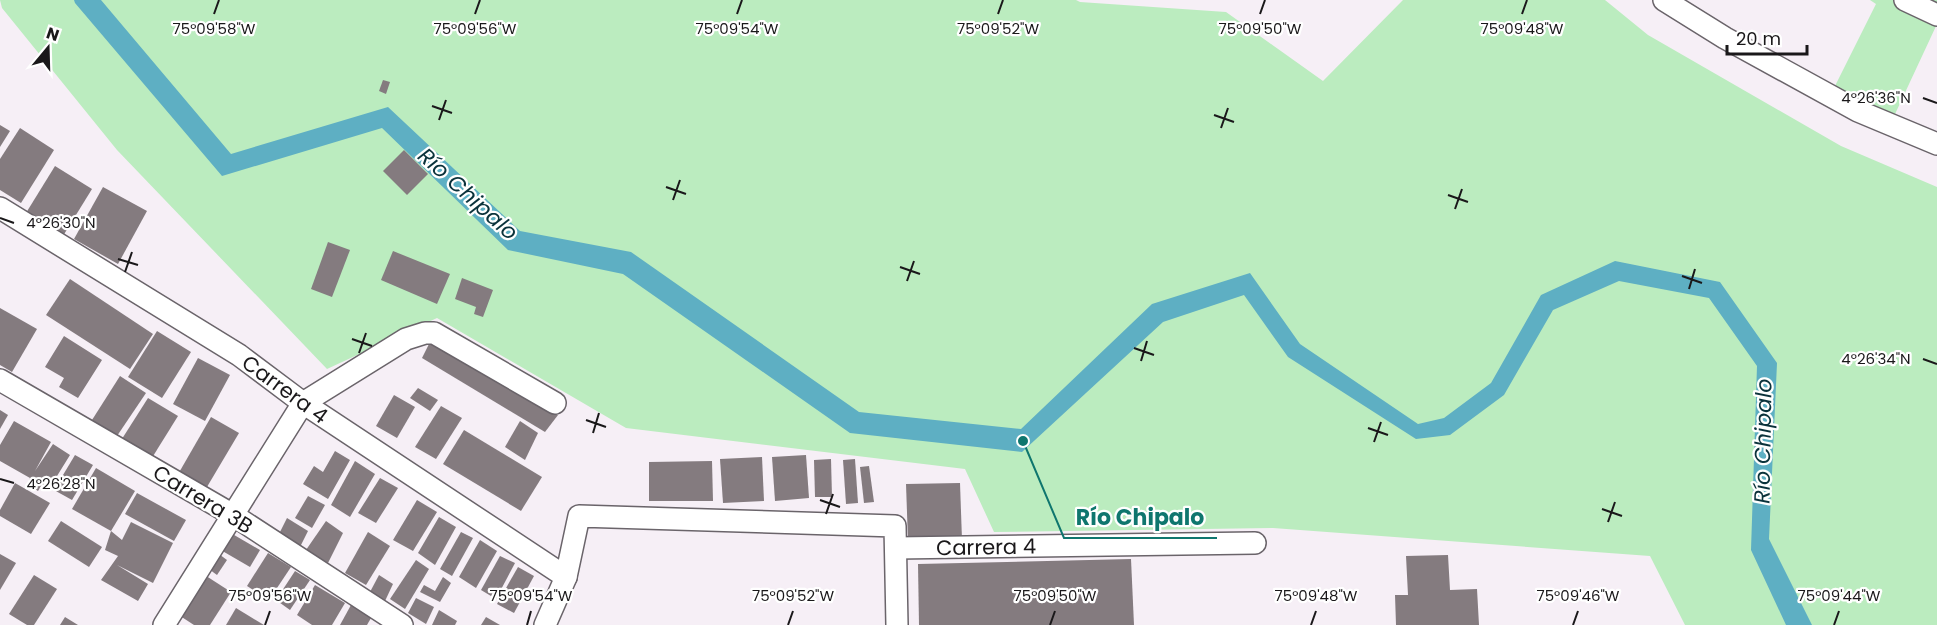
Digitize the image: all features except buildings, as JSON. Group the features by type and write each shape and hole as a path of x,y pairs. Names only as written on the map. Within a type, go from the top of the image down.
{"street":[{"path":"1664,0 1725,38 1858,111 1937,144"},
{"path":"1905,0 1937,15"},
{"name":"Carrera 4","path":"0,208 239,355 303,403 566,577"},
{"path":"166,624 303,403 406,339 425,333 434,333 555,403"},
{"name":"Carrera 3B","path":"0,380 233,515 402,625"},
{"path":"545,625 566,577 579,516 895,526 897,625"},
{"name":"Carrera 4","path":"896,548 1255,543"}],"green space":[{"path":"0,0 1076,0 1226,12 1323,81 1403,0 1605,0 1648,35 1841,146 1937,187 1937,625 1685,625 1650,556 1273,528 994,532 965,469 626,428 437,318 327,369 117,150 2,8"},
{"path":"1870,0 1937,0 1937,24 1889,127 1829,98 1876,4"}],"water":[{"path":"74,0 101,0 231,154 388,107 520,231 631,252 859,412 1021,429 1152,304 1250,273 1300,344 1418,424 1444,418 1491,383 1541,295 1615,261 1720,282 1777,363 1769,539 1812,625 1786,625 1751,550 1757,366 1709,298 1619,281 1553,310 1504,395 1450,435 1416,439 1288,357 1244,295 1163,322 1022,452 850,433 623,274 508,250 382,128 222,176"}],"place":[{"name":"Río Chipalo","path":"1023,441"}]}
